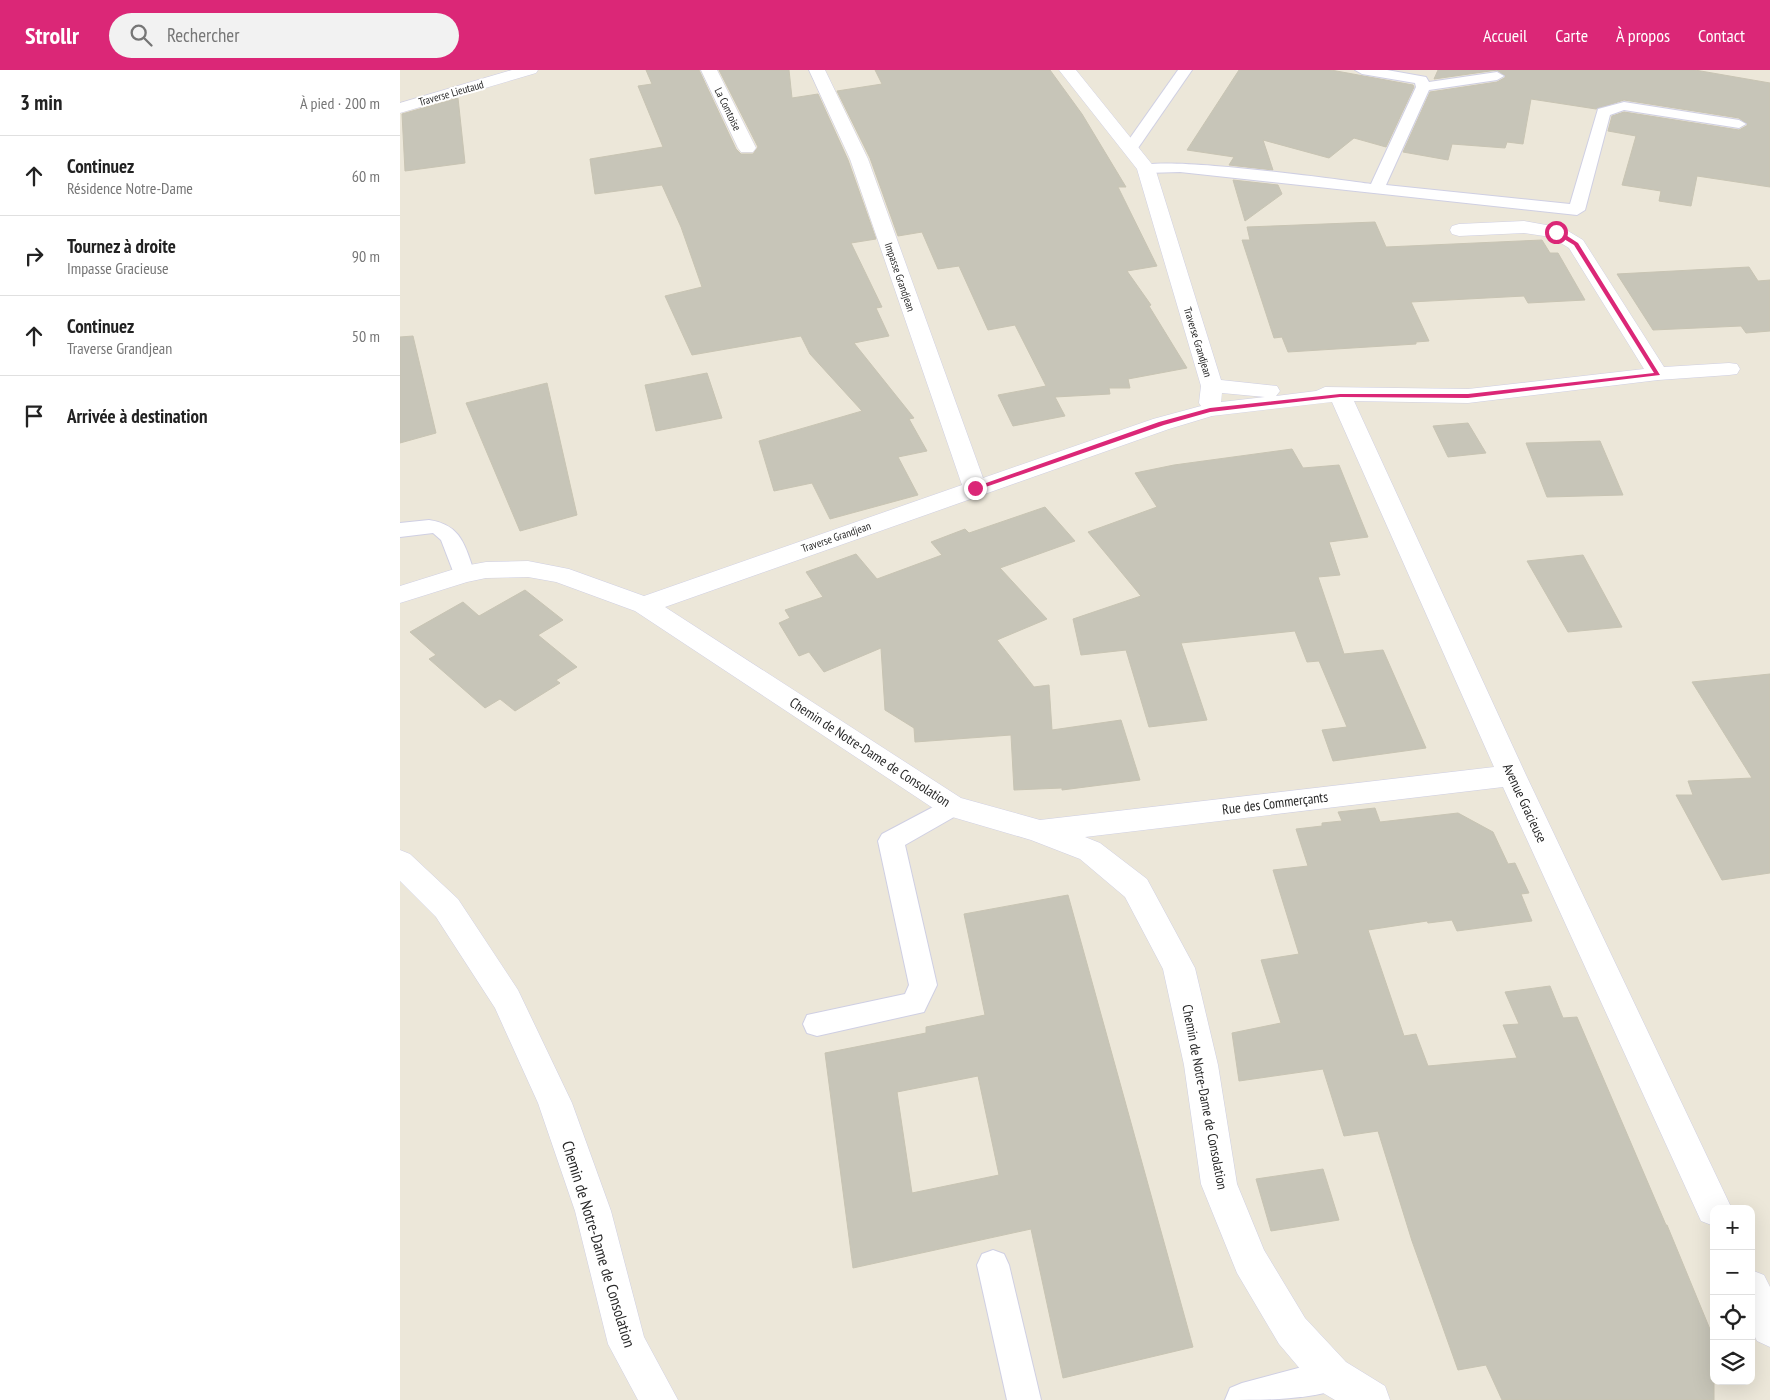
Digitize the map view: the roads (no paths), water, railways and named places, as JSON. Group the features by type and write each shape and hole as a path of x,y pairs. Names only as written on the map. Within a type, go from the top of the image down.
{"street":[{"name":"Traverse Lieutaud","path":"400,108 530,70"},
{"name":"La Comtoise","path":"709,70 748,148"},
{"name":"Impasse Grandjean","path":"817,70 859,159 975,488"},
{"name":"Traverse Grandjean","path":"644,605 975,488 1161,424 1210,410 1212,386 1146,168 1067,70"},
{"path":"1459,230 1524,227 1556,232 1576,244 1658,374"},
{"path":"1212,386 1340,396 1468,396 1658,374 1729,369"},
{"path":"1210,410 1340,396"},
{"name":"Avenue Gracieuse","path":"1340,396 1512,775 1712,1205"},
{"name":"Chemin de Notre-Dame de Consolation","path":"400,595 464,574 486,570 528,569 560,575 644,605 952,806 1038,831 1090,851 1136,888 1179,968 1201,1065 1219,1184 1250,1261 1292,1331 1332,1376 1371,1400"},
{"name":"Rue des Commerçants","path":"1038,831 1512,775"},
{"name":"Chemin de Notre-Dame de Consolation","path":"400,862 448,908 506,1000 555,1103 586,1193 627,1344 660,1400"},
{"path":"1754,1295 1770,1328"}],"lane":[{"path":"1131,148 1185,70"},
{"path":"1362,70 1415,78 1422,80 1423,87 1376,189"},
{"path":"1423,87 1497,76"},
{"path":"1146,168 1180,167 1577,210 1603,112 1624,106 1740,124"},
{"path":"400,530 422,525 439,528 450,534 464,574"},
{"path":"817,1024 914,1004 923,985 891,841 952,806"},
{"path":"993,1265 1024,1400"},
{"path":"1242,1400 1332,1376"}]}
